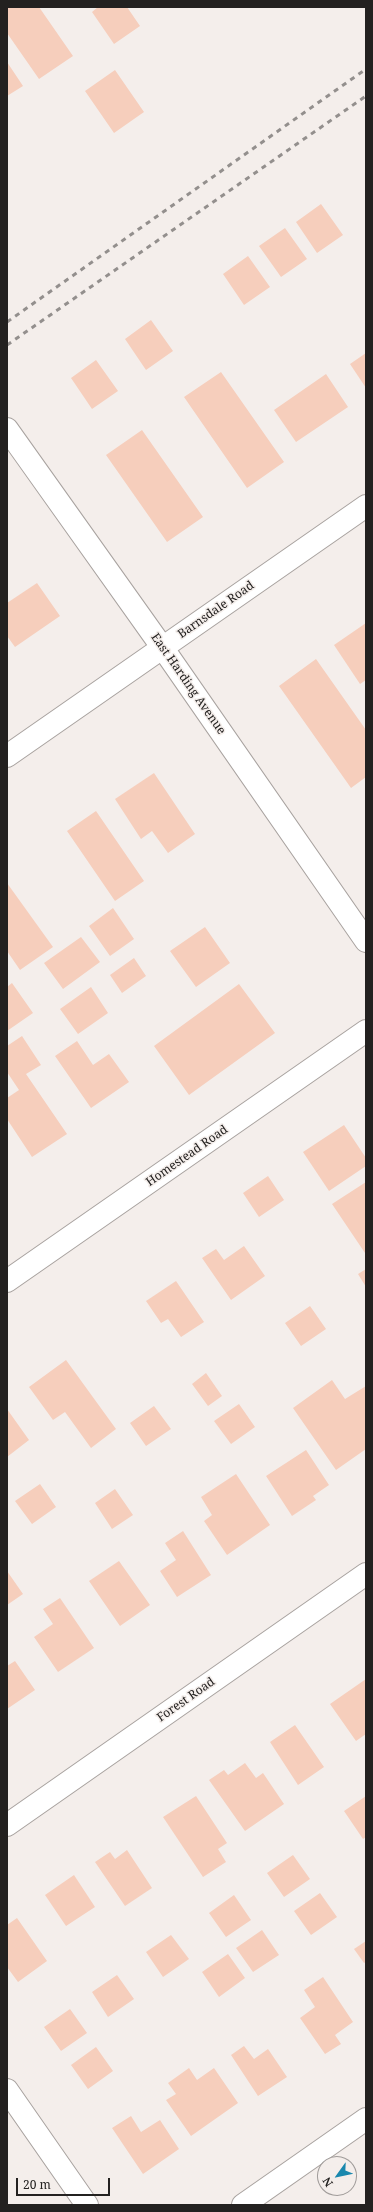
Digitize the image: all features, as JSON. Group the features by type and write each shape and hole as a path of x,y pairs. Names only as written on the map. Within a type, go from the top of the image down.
{"street":[{"name":"East Harding Avenue","path":"7,429 162,647 366,941"},
{"name":"Barnsdale Road","path":"7,756 366,506"},
{"name":"Homestead Road","path":"7,1280 366,1031"},
{"name":"Forest Road","path":"7,1825 366,1574"},
{"path":"7,2090 87,2205"},
{"path":"242,2205 366,2119"}],"building":[{"path":"7,7 39,7 73,56 39,79 7,33"},
{"path":"98,7 127,7 140,26 114,44 92,12"},
{"path":"7,62 23,86 7,96"},
{"path":"115,70 144,112 114,133 85,91"},
{"path":"321,204 343,235 317,253 296,222"},
{"path":"285,228 307,259 281,277 259,246"},
{"path":"248,256 270,287 244,305 223,274"},
{"path":"151,320 173,351 146,370 125,339"},
{"path":"366,353 366,388 350,364"},
{"path":"96,360 118,391 92,409 71,378"},
{"path":"221,372 284,462 247,488 184,397"},
{"path":"326,374 348,407 296,442 274,410"},
{"path":"142,430 203,517 167,542 106,455"},
{"path":"37,583 60,616 15,647 7,636 7,603"},
{"path":"366,623 366,680 360,684 334,645"},
{"path":"316,659 366,730 366,777 351,788 279,686"},
{"path":"154,773 195,834 168,853 152,831 141,839 115,799"},
{"path":"96,811 144,881 115,901 67,831"},
{"path":"7,883 53,947 20,970 7,951"},
{"path":"113,908 134,939 110,956 89,926"},
{"path":"205,927 230,963 196,987 170,951"},
{"path":"81,937 100,962 63,989 44,963"},
{"path":"134,958 146,976 122,993 110,975"},
{"path":"12,983 33,1013 7,1031 7,987"},
{"path":"239,984 275,1033 189,1095 154,1046"},
{"path":"91,987 108,1013 78,1034 60,1009"},
{"path":"22,1036 41,1065 26,1074 67,1134 32,1157 7,1119 7,1098 19,1090 7,1072 7,1046"},
{"path":"77,1041 93,1065 109,1054 129,1082 91,1108 55,1056"},
{"path":"344,1125 366,1158 366,1166 329,1191 303,1152"},
{"path":"268,1176 284,1200 259,1217 243,1193"},
{"path":"366,1182 366,1253 365,1253 332,1204"},
{"path":"244,1246 265,1276 231,1300 202,1258 216,1249 224,1260"},
{"path":"366,1269 366,1287 358,1274"},
{"path":"176,1281 204,1322 181,1337 168,1319 161,1323 146,1301"},
{"path":"310,1306 326,1329 301,1346 285,1323"},
{"path":"66,1360 116,1429 91,1448 65,1412 53,1420 29,1387"},
{"path":"206,1373 222,1396 208,1406 192,1384"},
{"path":"332,1380 345,1399 366,1386 366,1449 336,1470 293,1408"},
{"path":"239,1404 255,1427 231,1444 214,1421"},
{"path":"154,1406 171,1429 146,1446 130,1423"},
{"path":"7,1409 29,1440 7,1457"},
{"path":"306,1450 329,1485 313,1496 316,1500 292,1516 266,1476"},
{"path":"236,1474 270,1525 227,1555 204,1521 212,1515 201,1497"},
{"path":"40,1484 56,1507 32,1524 15,1501"},
{"path":"115,1489 133,1515 112,1529 95,1503"},
{"path":"183,1531 211,1575 177,1597 160,1571 176,1560 165,1543"},
{"path":"119,1561 150,1605 120,1626 89,1581"},
{"path":"7,1571 23,1594 7,1605"},
{"path":"60,1598 94,1648 58,1672 34,1637 53,1624 43,1609"},
{"path":"15,1661 35,1690 7,1709 7,1666"},
{"path":"366,1679 366,1734 356,1741 330,1704"},
{"path":"295,1725 324,1767 298,1785 270,1742"},
{"path":"245,1763 256,1778 263,1773 284,1804 245,1831 209,1780 224,1770 228,1775"},
{"path":"196,1796 227,1843 218,1849 226,1862 203,1877 163,1817"},
{"path":"366,1796 366,1837 363,1839 344,1811"},
{"path":"127,1850 152,1888 125,1906 95,1862 110,1852 115,1859"},
{"path":"293,1855 310,1879 284,1897 267,1873"},
{"path":"74,1875 95,1907 66,1926 45,1895"},
{"path":"320,1893 337,1917 311,1935 294,1911"},
{"path":"234,1895 251,1920 226,1937 209,1913"},
{"path":"17,1918 47,1961 18,1982 7,1967 7,1925"},
{"path":"262,1930 279,1955 253,1972 236,1948"},
{"path":"171,1935 189,1959 163,1977 146,1952"},
{"path":"366,1941 366,1962 364,1963 354,1949"},
{"path":"228,1954 245,1978 219,1997 202,1972"},
{"path":"117,1975 134,1999 108,2017 92,1992"},
{"path":"323,1977 353,2022 335,2035 341,2044 325,2054 300,2018 315,2007 304,1990"},
{"path":"70,2009 87,2033 61,2051 44,2027"},
{"path":"244,2046 254,2059 268,2049 287,2077 258,2096 231,2055"},
{"path":"96,2047 113,2071 88,2089 71,2065"},
{"path":"189,2068 197,2080 214,2068 238,2103 191,2136 166,2100 176,2094 168,2083"},
{"path":"131,2116 141,2132 160,2120 179,2149 143,2174 112,2128"}],"railway":[{"path":"7,322 366,69"},
{"path":"7,345 366,96"}]}
